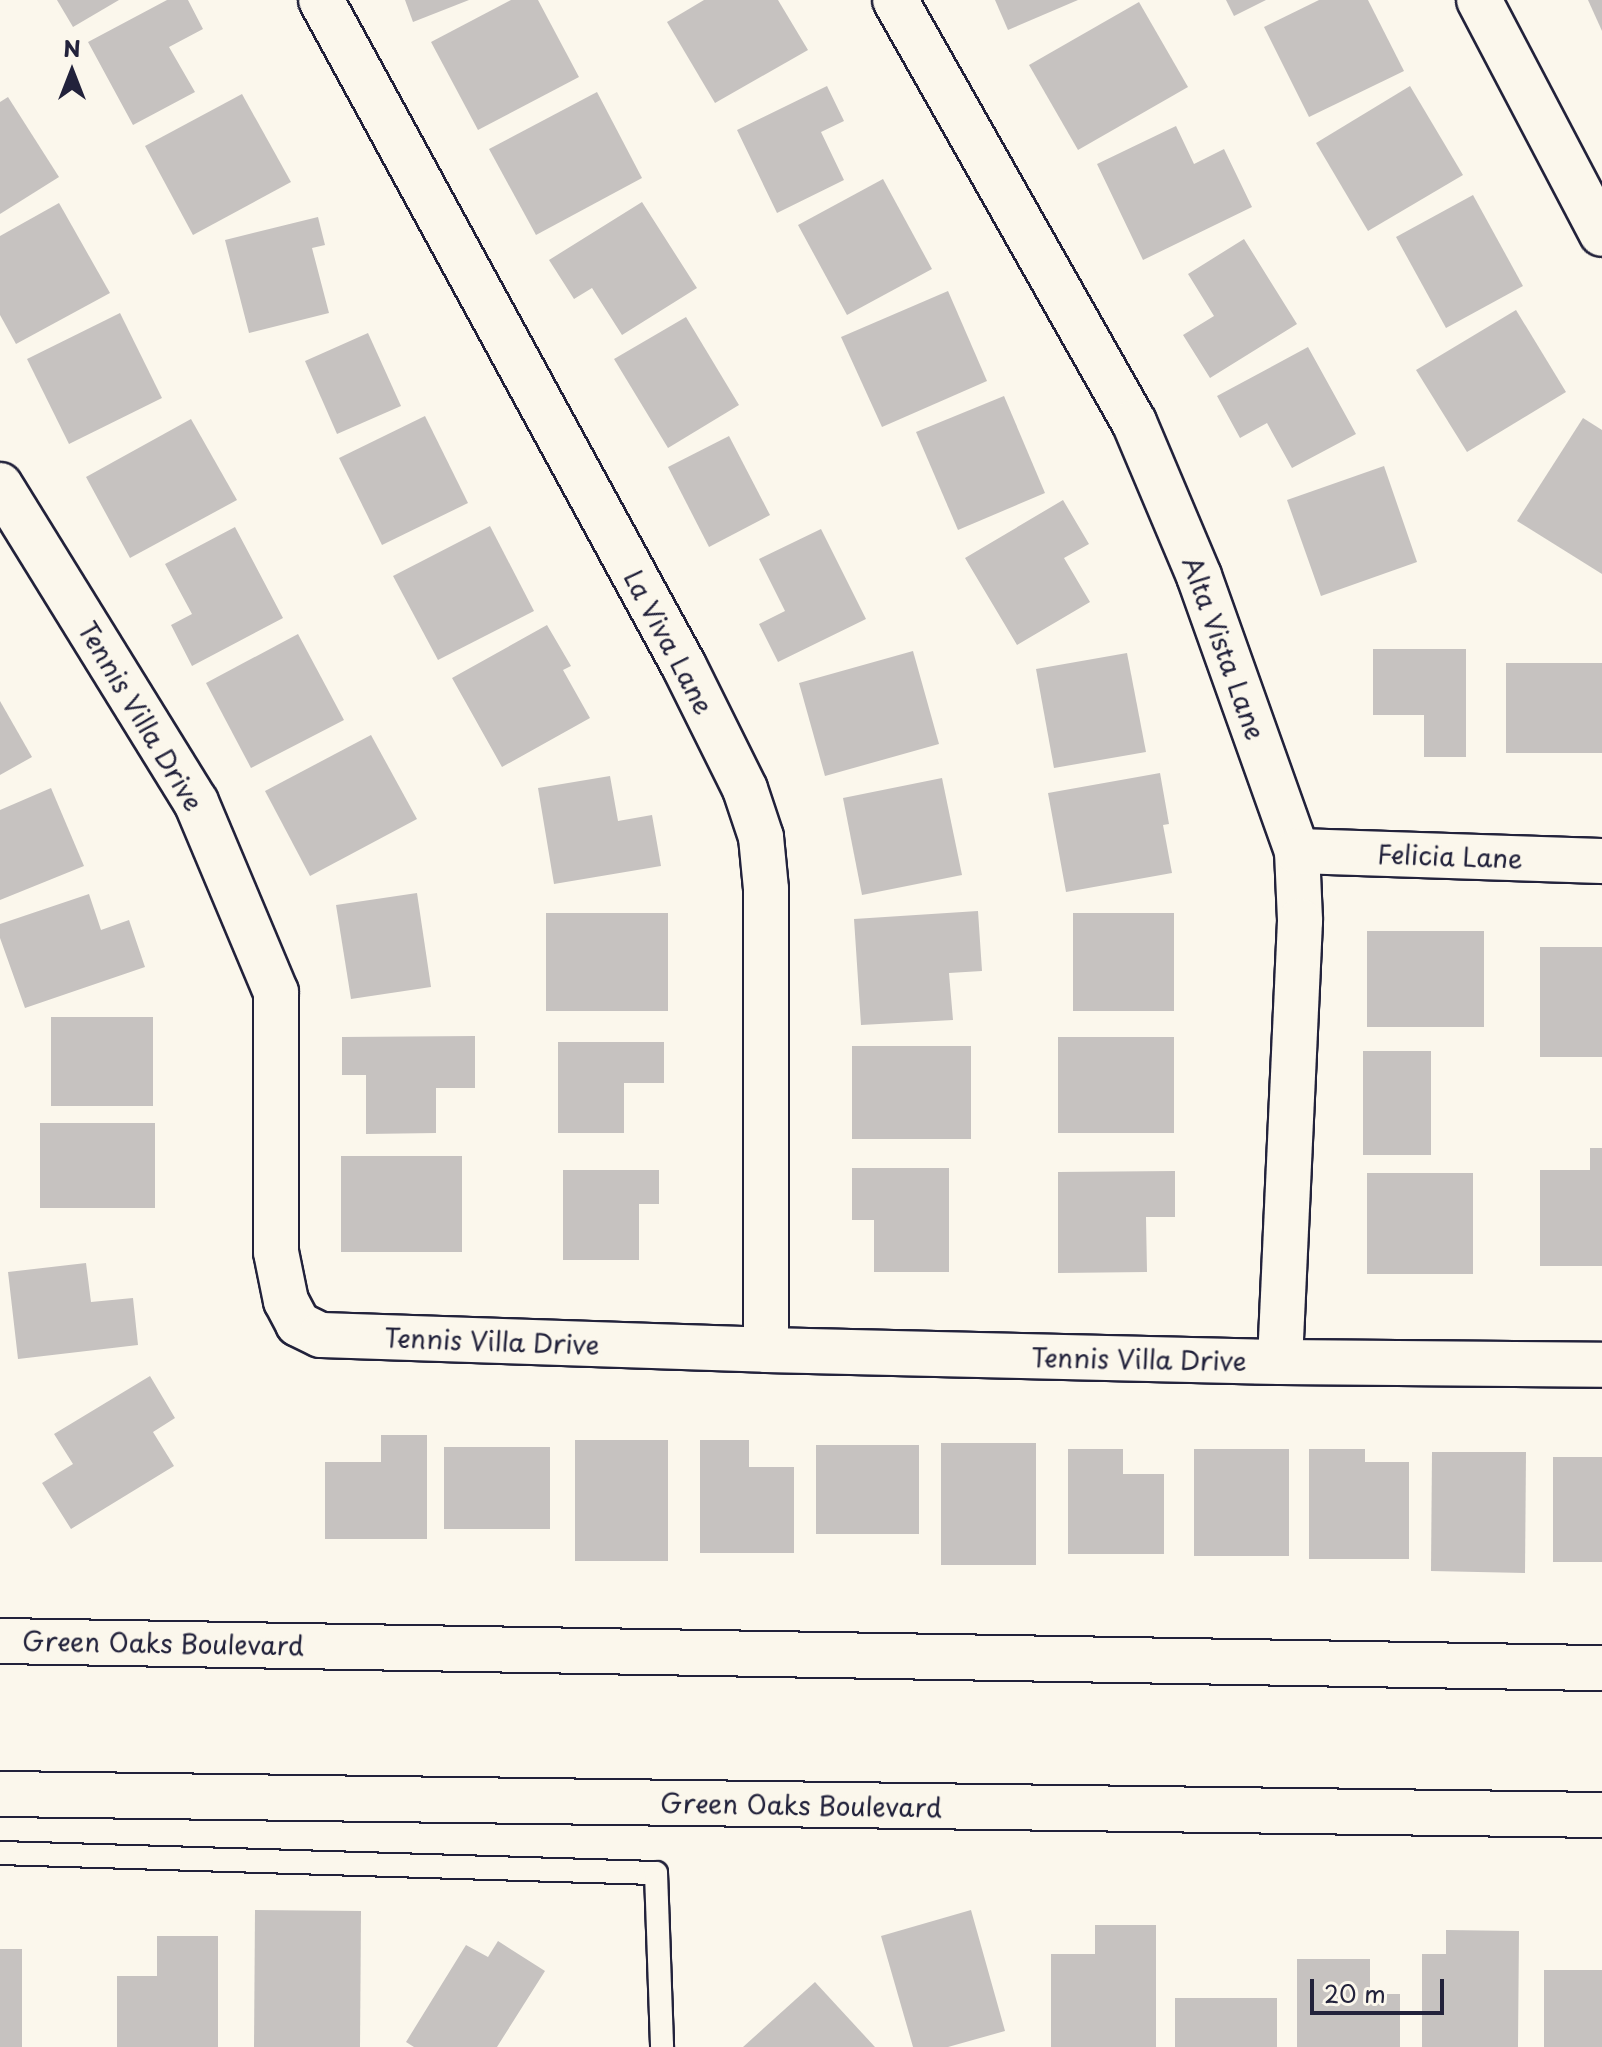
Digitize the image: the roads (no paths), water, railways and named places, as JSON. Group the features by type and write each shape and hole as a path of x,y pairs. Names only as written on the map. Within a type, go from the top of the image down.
{"street":[{"name":"La Viva Lane","path":"321,0 684,666 745,789 761,837 766,889 766,1350"},
{"name":"Alta Vista Lane","path":"895,0 1134,422 1199,576 1297,851 1300,921 1280,1362"},
{"path":"1479,0 1602,234"},
{"name":"Tennis Villa Drive","path":"0,485 196,802 276,992 276,1252 286,1301 298,1324 321,1335 766,1350 1280,1362 1602,1365"},
{"name":"Felicia Lane","path":"1297,851 1602,861"},
{"name":"Green Oaks Boulevard","path":"0,1641 1602,1668"},
{"name":"Green Oaks Boulevard","path":"0,1794 1602,1815"}],"lane":[{"path":"0,1853 656,1873 662,2047"}]}
